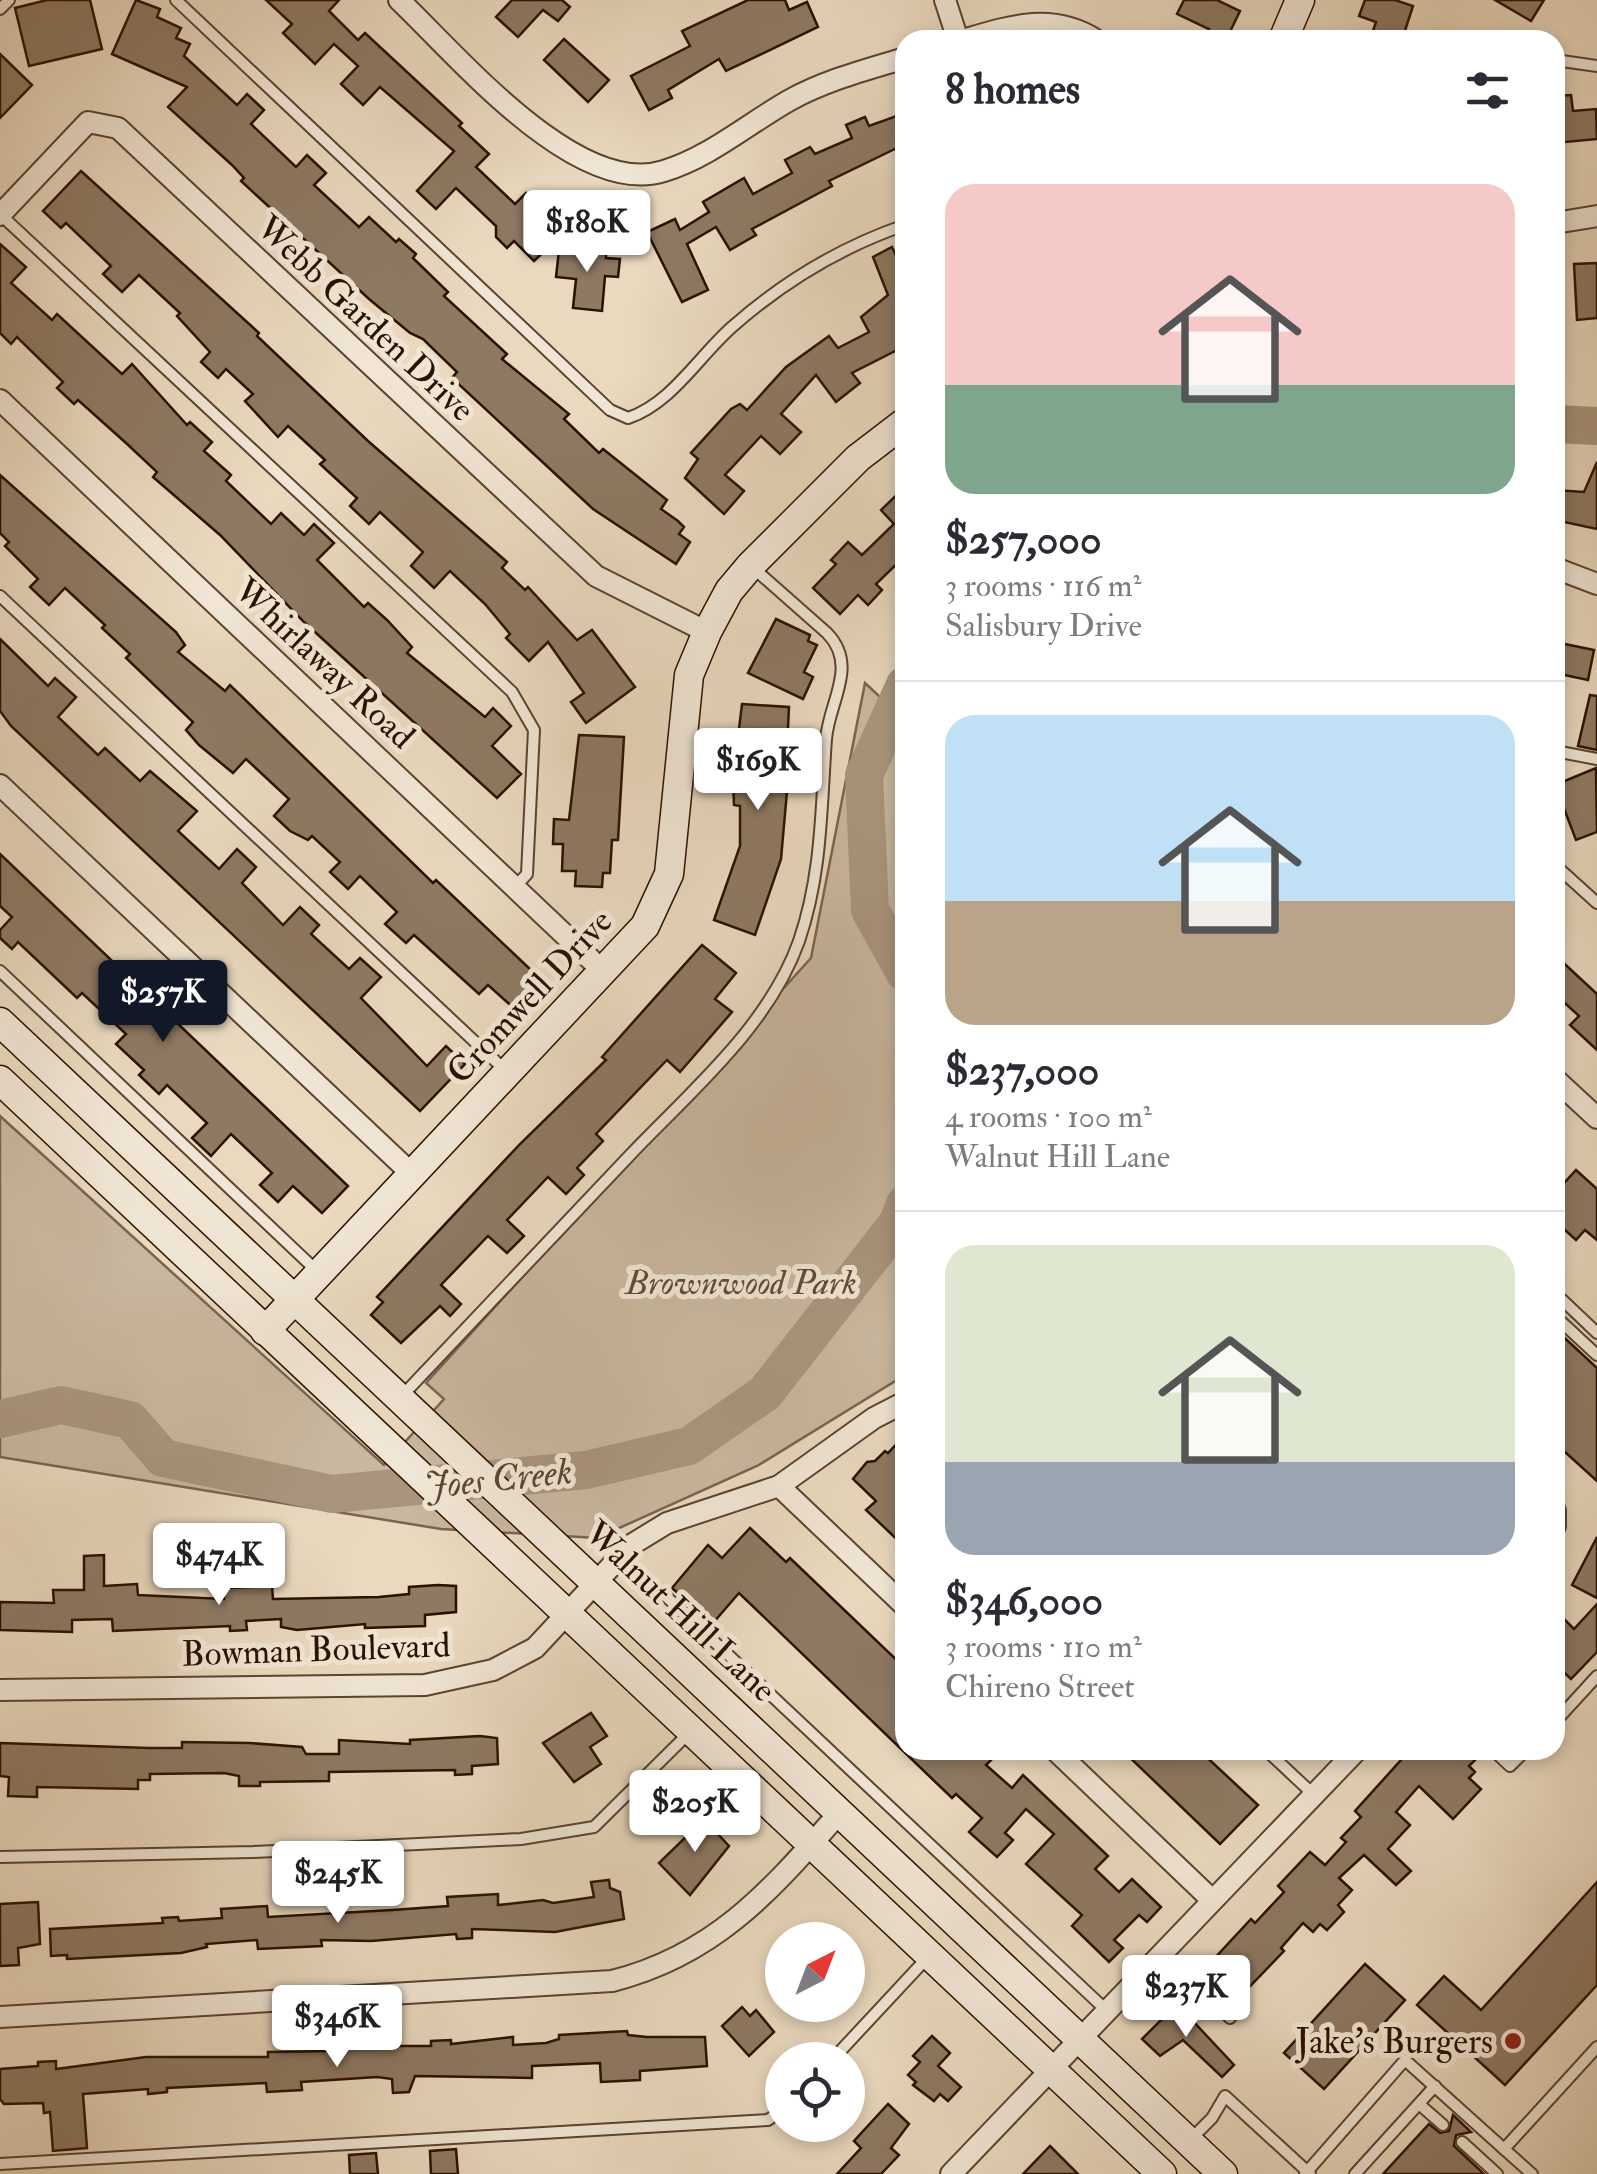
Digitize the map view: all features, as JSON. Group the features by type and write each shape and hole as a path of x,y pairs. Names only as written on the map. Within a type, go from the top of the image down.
{"main road":[{"path":"1287,30 1300,0"},
{"name":"Cromwell Drive","path":"265,1332 645,926 669,874 689,675 707,632 728,591 750,566 858,458 895,430"},
{"name":"Walnut Hill Lane","path":"0,1022 1223,2174"},
{"path":"0,1080 1162,2174"}],"street":[{"path":"398,0 546,138 582,162 630,175 678,166 792,99 895,62"},
{"path":"945,0 957,30"},
{"path":"996,30 1017,24 1056,22 1074,30"},
{"name":"Webb Garden Drive","path":"0,214 88,122 118,128 596,576 707,632"},
{"path":"1565,221 1597,216"},
{"name":"Whirlaway Road","path":"0,400 604,974"},
{"path":"1565,572 1597,584"},
{"path":"0,785 412,1176"},
{"path":"1565,1088 1597,1118"},
{"name":"Bowman Boulevard","path":"0,1690 426,1685 494,1670 535,1648 621,1555 668,1523 780,1486 895,1407"},
{"path":"780,1486 895,1596"},
{"path":"1065,1760 1212,1900"},
{"path":"950,2174 1347,1760"},
{"path":"0,2016 612,1981 689,1954 721,1933 840,1812"}],"lane":[{"path":"0,9 8,0"},
{"path":"176,0 610,410 628,418 651,410 731,328 792,280 868,238 895,229"},
{"path":"1565,61 1597,66"},
{"path":"0,214 512,692 534,730 527,874 514,887"},
{"path":"410,1407 745,1032 798,945 820,870 826,736 844,676 836,642 750,566"},
{"path":"0,596 509,1074"},
{"path":"1565,754 1597,759"},
{"path":"1565,873 1597,903"},
{"path":"0,971 319,1273"},
{"path":"1565,1303 1597,1333"},
{"path":"1565,1325 1597,1355"},
{"path":"621,1555 1106,2010"},
{"path":"1565,1711 1597,1676"},
{"path":"0,1857 254,1852 521,1839 594,1827 692,1730"},
{"path":"1277,1760 1314,1795"},
{"path":"1162,1951 1230,2018"},
{"path":"849,2042 930,1954"},
{"path":"1504,2149 1597,2047"},
{"path":"1188,2142 1212,2118 1225,2096 1308,2173 1405,2060 1532,2174"},
{"path":"1355,2174 1435,2086"},
{"path":"1419,2104 1444,2126"},
{"path":"0,2164 765,2120"},
{"path":"1462,2142 1498,2174"}],"green space":[{"name":"Brownwood Park","path":"865,683 895,711 895,1381 757,1466 597,1538 441,1529 0,1457 0,1116 384,1465 444,1399 426,1383 811,958"}],"building":[{"path":"47,0 90,0 102,49 29,66 15,8"},
{"path":"136,0 160,9 157,17 181,28 176,38 190,44 184,56 237,105 247,94 264,110 251,124 296,167 307,155 326,173 314,185 359,227 369,217 416,254 413,258 448,292 444,296 507,354 502,359 569,414 564,419 599,453 603,449 667,500 661,509 684,527 679,534 690,542 676,564 593,509 452,378 457,372 423,339 369,299 241,181 244,178 232,165 168,107 187,87 112,54"},
{"path":"266,0 339,0 329,11 358,40 365,33 462,123 459,126 489,154 476,167 515,204 526,193 543,210 536,223 555,241 534,261 514,241 507,248 496,237 496,226 456,188 436,209 417,191 454,151 380,87 363,105 341,84 358,66 334,44 315,64 283,33 292,24"},
{"path":"512,0 562,0 570,7 558,21 543,10 518,37 496,17"},
{"path":"748,0 785,0 789,10 807,2 818,27 726,71 719,59 668,90 672,98 649,110 631,76 690,46 682,31"},
{"path":"1184,0 1217,0 1240,11 1231,30 1208,30 1177,14"},
{"path":"1365,0 1395,0 1413,6 1405,30 1373,30 1376,22 1359,16"},
{"path":"1495,0 1544,0 1531,21"},
{"path":"564,39 609,80 588,102 544,60"},
{"path":"0,54 32,85 0,118"},
{"path":"1565,95 1571,95 1573,111 1596,109 1597,139 1565,142"},
{"path":"865,117 869,126 895,117 895,149 829,181 832,186 752,229 756,235 730,250 716,227 687,244 708,290 682,302 647,232 675,219 680,230 709,212 703,202 744,178 753,194 792,173 785,160 810,147 815,154 852,138 846,125"},
{"path":"81,171 259,333 257,336 368,441 507,562 502,568 525,590 528,587 577,640 592,630 635,687 586,723 571,702 584,693 548,642 529,661 506,638 510,634 485,604 450,571 434,588 411,566 423,552 380,512 369,524 350,506 357,498 320,464 325,460 288,426 278,437 245,401 253,394 226,369 218,378 201,362 210,352 177,316 180,313 139,275 122,292 103,274 111,266 66,223 61,228 43,211"},
{"path":"0,244 26,267 11,283 52,320 57,314 122,374 132,364 187,425 190,422 212,442 204,451 231,475 226,481 271,524 281,513 304,535 314,524 334,543 317,560 364,607 368,603 387,620 412,647 407,653 485,717 493,708 511,726 492,746 521,774 497,798 304,622 220,535 153,477 157,472 126,443 78,400 74,404 57,388 63,382 17,337 11,344 0,333"},
{"path":"892,247 895,253 895,351 852,373 860,383 836,402 816,375 781,414 801,432 780,454 761,436 725,475 744,491 724,514 685,478 698,459 691,453 731,409 740,404 747,410 786,367 829,336 838,348 869,332 861,317 888,295 873,257"},
{"path":"559,250 606,251 606,258 620,259 618,277 605,276 602,311 573,308 576,279 556,277"},
{"path":"1597,263 1597,318 1577,320 1574,264"},
{"path":"1597,462 1597,529 1565,522 1565,491 1584,492"},
{"path":"0,475 176,632 185,645 178,652 225,691 230,685 433,883 436,880 532,971 530,974 542,985 518,1012 488,985 479,994 414,935 406,943 385,924 397,912 360,876 348,889 330,872 340,862 312,836 308,840 290,831 274,816 289,799 246,759 233,773 199,745 186,730 193,722 126,658 130,654 102,628 105,625 65,588 49,605 30,587 38,579 5,546 9,542 0,533"},
{"path":"895,497 895,566 876,584 882,590 868,605 858,595 840,614 813,588 836,564 831,560 848,542 862,555 894,524 881,510"},
{"path":"776,619 810,635 808,641 817,645 804,672 813,677 803,699 748,673"},
{"path":"0,639 48,686 55,678 76,697 58,717 98,755 105,748 140,781 150,771 197,811 178,831 219,869 237,849 256,867 242,883 283,925 300,907 319,925 311,934 349,969 360,958 381,977 361,998 427,1066 446,1046 465,1064 420,1111 11,726 0,711"},
{"path":"1565,644 1594,650 1588,680 1565,675"},
{"path":"1590,695 1597,696 1597,750 1578,746"},
{"path":"742,704 789,707 787,748 797,748 795,781 788,780 781,859 755,935 714,920 740,846 740,806 734,805 733,778"},
{"path":"579,735 624,737 618,840 612,840 610,873 603,873 602,887 575,886 576,871 562,871 563,844 553,844 554,819 569,820"},
{"path":"1596,768 1597,832 1576,840 1565,811 1565,781"},
{"path":"0,854 348,1186 322,1213 293,1186 278,1202 260,1185 272,1173 231,1134 211,1156 192,1138 207,1123 167,1085 159,1094 139,1075 144,1070 116,1044 126,1034 82,993 77,998 18,942 12,949 0,938 0,930 12,917 0,906"},
{"path":"702,945 736,973 715,999 732,1012 680,1072 667,1060 596,1134 603,1141 577,1168 584,1175 566,1194 548,1177 507,1220 524,1236 507,1253 488,1236 441,1285 461,1304 450,1316 440,1306 401,1343 371,1315 383,1302 377,1297 520,1144 606,1060 602,1057"},
{"path":"1565,964 1597,994 1597,1050 1570,1025 1579,1016 1565,1003"},
{"path":"1576,1170 1597,1189 1597,1240 1585,1230 1576,1240 1565,1230 1565,1182"},
{"path":"1565,1338 1597,1368 1597,1481 1565,1452"},
{"path":"895,1446 895,1538 866,1510 876,1501 853,1479 867,1462 875,1461 885,1451 888,1453"},
{"path":"750,1528 786,1562 790,1558 895,1658 895,1743 739,1593 713,1623 672,1588 708,1545 722,1558"},
{"path":"1597,1537 1597,1598 1572,1585"},
{"path":"104,1555 104,1586 137,1584 138,1595 224,1599 224,1588 272,1586 273,1599 379,1597 409,1594 409,1587 438,1585 456,1586 456,1612 425,1615 425,1626 365,1628 365,1624 297,1630 281,1627 281,1619 246,1621 247,1630 230,1631 230,1626 113,1631 112,1619 72,1620 72,1632 0,1630 0,1602 54,1603 53,1590 84,1590 84,1556"},
{"path":"1597,1604 1597,1652 1571,1679 1565,1673 1565,1620 1574,1629"},
{"path":"591,1713 607,1736 590,1747 601,1764 574,1782 543,1743"},
{"path":"497,1738 498,1764 472,1766 472,1774 455,1775 455,1770 329,1772 329,1781 239,1786 239,1776 224,1773 150,1774 150,1780 138,1780 138,1789 37,1787 37,1797 8,1796 9,1777 0,1776 0,1743 182,1748 182,1742 249,1743 302,1747 306,1754 339,1754 339,1740 410,1744 410,1740"},
{"path":"913,1760 991,1760 986,1765 1012,1788 1023,1775 1108,1856 1095,1869 1119,1892 1132,1879 1161,1907 1147,1922 1139,1915 1114,1940 1123,1948 1109,1962 1072,1926 1082,1915 1026,1864 1054,1834 1026,1809 1005,1833 1013,1840 997,1857 969,1832 982,1818 956,1794 952,1798"},
{"path":"1132,1760 1210,1760 1258,1805 1220,1844"},
{"path":"1401,1760 1475,1760 1469,1766 1475,1772 1469,1778 1481,1789 1453,1819 1419,1786 1396,1812 1410,1825 1388,1849 1411,1871 1396,1885 1364,1855 1339,1878 1352,1890 1338,1905 1344,1912 1327,1930 1320,1924 1313,1932 1303,1923 1281,1948 1284,1951 1231,2006 1199,1975 1251,1919 1255,1923 1284,1892 1278,1886 1310,1852 1325,1865 1346,1842 1341,1838 1361,1817 1355,1811"},
{"path":"699,1814 729,1846 690,1895 659,1863 690,1833 685,1827"},
{"path":"609,1880 610,1888 620,1892 624,1919 555,1932 472,1929 472,1938 457,1939 456,1934 371,1941 321,1940 322,1946 258,1949 257,1940 206,1944 207,1947 181,1953 67,1959 67,1955 51,1956 50,1929 163,1923 162,1918 222,1918 221,1909 267,1906 268,1917 448,1906 447,1897 498,1894 498,1905 543,1900 553,1903 594,1897 591,1882"},
{"path":"1597,1882 1597,1985 1505,2085 1417,2005 1444,1976 1481,2010"},
{"path":"38,1902 40,1944 18,1948 19,1965 0,1966 0,1904"},
{"path":"1365,1964 1405,2000 1324,2089 1284,2053"},
{"path":"1177,2004 1234,2065 1222,2077 1183,2040 1160,2056 1142,2039"},
{"path":"742,2007 750,2016 756,2010 774,2032 749,2056 722,2026"},
{"path":"627,2031 628,2035 647,2037 705,2037 707,2066 640,2071 640,2080 601,2082 600,2063 532,2066 532,2078 415,2076 409,2092 393,2093 392,2079 377,2077 301,2082 302,2090 267,2092 266,2083 167,2088 167,2092 148,2094 148,2089 83,2094 87,2148 53,2151 50,2112 44,2113 43,2103 4,2104 0,2099 0,2069 38,2066 38,2062 56,2061 56,2069 146,2057 268,2057 268,2052 330,2051 330,2046 431,2046 431,2041 451,2040 451,2044 513,2037 513,2045 546,2043 559,2039 559,2035"},
{"path":"932,2036 950,2053 938,2066 961,2087 948,2101 940,2094 934,2101 913,2085 916,2082 908,2075 920,2062 913,2056"},
{"path":"888,2104 909,2124 891,2148 899,2155 881,2174 837,2174 861,2148 855,2142 865,2142 865,2129"},
{"path":"1453,2115 1471,2132 1456,2135 1454,2146 1484,2174 1383,2174 1429,2124 1440,2133 1449,2131"},
{"path":"1050,2146 1078,2174 1023,2174"},
{"path":"456,2149 458,2174 431,2174 430,2151"},
{"path":"376,2153 378,2174 350,2174 349,2155"}],"waterway":[{"name":"Joes Creek","path":"1565,424 1597,426"},
{"name":"Joes Creek","path":"895,707 864,775 870,910 895,955"},
{"name":"Joes Creek","path":"0,1419 61,1405 130,1420 163,1458 332,1494 586,1470 689,1446 765,1393 895,1227"}],"place":[{"name":"Jake's Burgers","path":"1513,2041"}]}
